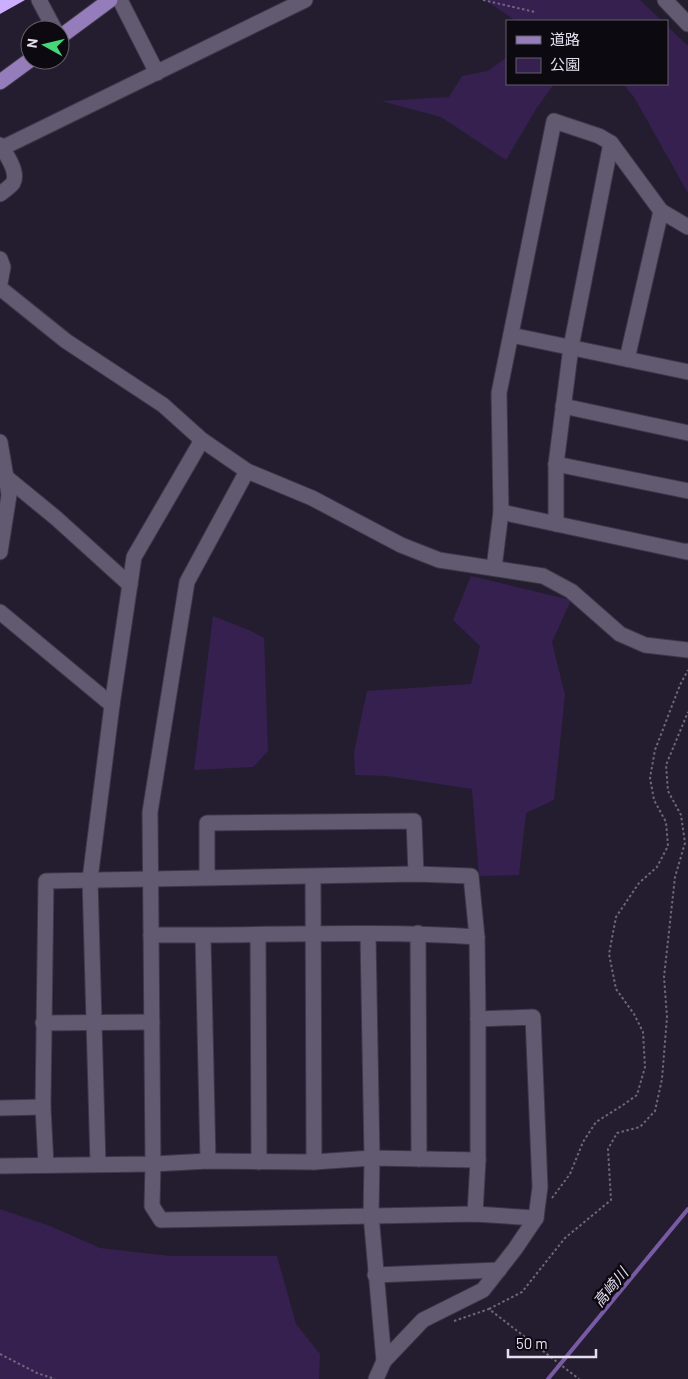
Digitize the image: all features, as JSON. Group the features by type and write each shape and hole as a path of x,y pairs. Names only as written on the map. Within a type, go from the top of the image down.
{"main road":[{"path":"70,30 110,0"},
{"path":"0,82 20,67"}],"street":[{"path":"39,0 50,20"},
{"path":"120,0 157,73"},
{"path":"0,194 13,183 14,177 13,168 1,147 305,0"},
{"path":"665,0 688,24"},
{"path":"494,568 501,512 499,393 554,121 599,136 611,143 661,211 688,227"},
{"path":"556,524 556,464 571,347 611,143"},
{"path":"627,359 661,211"},
{"path":"0,259 3,267 0,283"},
{"path":"0,288 66,342 163,405 202,440 247,471 312,498 401,546 439,560 543,576 571,591 620,634 645,645 688,650"},
{"path":"511,335 688,372"},
{"path":"563,406 688,433"},
{"path":"98,1164 90,879 112,705 134,557 202,440"},
{"path":"0,442 9,495 0,552"},
{"path":"556,464 688,491"},
{"path":"247,471 187,582 150,812 152,1206 161,1220 475,1214 536,1218"},
{"path":"6,477 56,518 130,585"},
{"path":"501,512 688,551"},
{"path":"0,612 112,705"},
{"path":"207,877 207,823 414,821 416,874"},
{"path":"46,1165 43,1107 43,1023 46,881 416,874 471,876 477,936 478,1019 478,1160 475,1214"},
{"path":"313,877 314,1162"},
{"path":"152,935 258,936 418,933 477,936"},
{"path":"418,933 420,1159"},
{"path":"368,934 372,1158 371,1216 384,1361"},
{"path":"203,936 208,1161"},
{"path":"258,936 258,1162"},
{"path":"376,1379 384,1361 423,1320 483,1290 536,1218 540,1187 533,1017 478,1019"},
{"path":"43,1023 152,1022"},
{"path":"0,1108 43,1107"},
{"path":"0,1166 153,1164 208,1161 314,1162 372,1158 478,1160"},
{"path":"376,1275 499,1270"}],"path":[{"path":"482,0 535,12"},
{"path":"551,1200 570,1174 582,1142 596,1122 637,1095 645,1067 642,1032 634,1014 616,989 609,954 616,917 639,883 657,867 668,846 666,822 654,800 650,778 655,750 680,685 688,670"},
{"path":"448,1322 489,1309 522,1292 564,1238 610,1200 608,1150 617,1133 640,1127 655,1111 662,1079 667,1017 664,977 675,877 685,843 681,815 668,791 666,765 688,712"},
{"path":"489,1309 579,1379"},
{"path":"0,1354 55,1379"}],"green space":[{"path":"485,0 640,0 661,20 515,20"},
{"path":"668,27 688,46 688,193 634,97 624,85 668,85"},
{"path":"506,58 506,85 553,85 536,109 506,160 441,117 381,101 449,97 462,76 488,71"},
{"path":"471,576 571,600 552,642 565,695 554,800 526,813 519,875 479,876 472,789 387,776 355,775 354,752 367,691 471,684 480,646 453,620"},
{"path":"213,616 264,638 268,751 253,767 194,770"},
{"path":"0,1209 50,1226 100,1248 170,1256 277,1256 296,1324 320,1354 319,1379 0,1379"}],"building":[{"path":"0,0 25,0 0,14"}],"waterway":[{"name":"高崎川","path":"548,1379 688,1209"}]}
